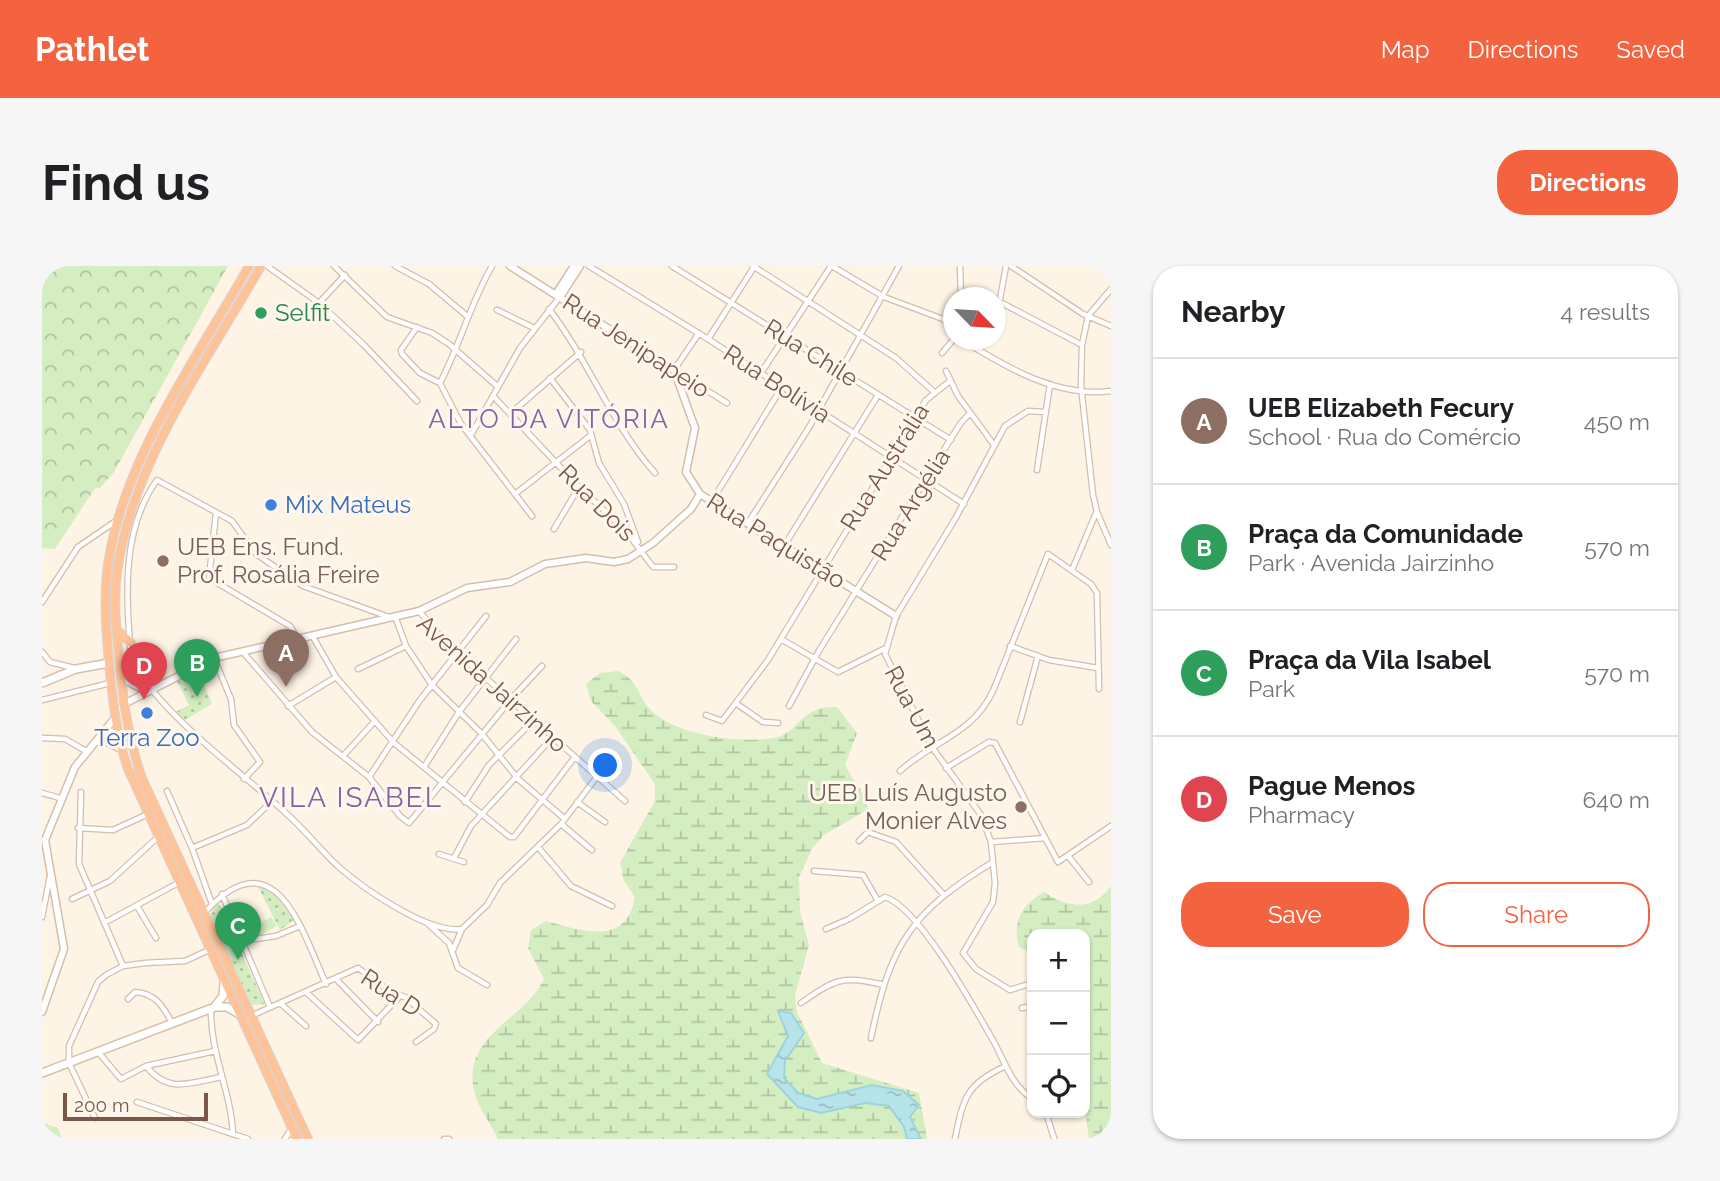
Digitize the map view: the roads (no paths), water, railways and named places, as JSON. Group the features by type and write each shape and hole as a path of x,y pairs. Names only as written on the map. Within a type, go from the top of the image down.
{"highway":[{"path":"249,266 150,440 118,520 106,588 109,663 114,719 121,749 146,815 297,1139"},
{"path":"261,266 151,460 125,531 117,576 117,630 130,740 142,778 308,1139"},
{"path":"228,325 222,322 231,298"},
{"path":"207,361 215,339 210,335"},
{"path":"125,531 130,544"},
{"path":"117,630 131,643"},
{"path":"121,673 132,658"},
{"path":"166,856 170,853 173,855 194,893"}],"main road":[{"path":"42,682 76,669 109,663"},
{"path":"213,1007 223,996 224,982"},
{"path":"42,1073 213,1007 227,1007 239,1014"}],"street":[{"path":"267,266 319,303 364,345 417,401"},
{"path":"334,266 387,317 417,327 458,349 497,386"},
{"path":"395,266 429,284 457,311 467,316"},
{"path":"440,383 458,349 467,316 492,266"},
{"name":"Rua Jenipapeio","path":"510,266 727,403"},
{"path":"557,297 574,266"},
{"path":"471,435 497,386 534,328 580,266"},
{"name":"Rua Bolívia","path":"589,266 699,333 964,504"},
{"name":"Rua Chile","path":"672,266 951,440"},
{"path":"708,339 754,266 862,334 908,367 933,391"},
{"path":"761,373 831,266 884,297 932,314 943,322"},
{"path":"748,523 818,410 884,297 899,266"},
{"path":"960,266 961,287"},
{"path":"1004,287 1009,266 1088,316 1111,326"},
{"path":"319,303 345,275"},
{"path":"1111,289 1088,316 1082,345 1081,391 1097,512 1111,545"},
{"path":"1006,305 1082,345"},
{"path":"549,309 581,352 636,448 655,473"},
{"path":"497,310 534,328"},
{"path":"417,327 401,352 421,373 440,383 461,424 532,516"},
{"path":"674,370 699,333"},
{"path":"942,353 945,350"},
{"path":"979,350 1011,369 1050,384 1081,391 1111,391"},
{"path":"510,414 581,352"},
{"name":"Rua Paquistão","path":"674,370 695,428 685,472 700,494 896,616"},
{"path":"946,371 970,412 995,445"},
{"path":"550,378 587,426 607,478 624,505 640,548"},
{"name":"Rua Austrália","path":"737,704 781,639 914,418 933,391 950,381"},
{"path":"1037,470 1050,384"},
{"path":"712,501 782,387"},
{"path":"784,546 878,395"},
{"name":"Rua Dois","path":"493,396 640,548 653,567 674,567"},
{"name":"Rua Um","path":"1027,985 1010,990 973,967 964,955 993,902 991,842 981,814 932,747 890,669 886,648 896,616 1011,420 1032,410 1045,412"},
{"name":"Rua Argélia","path":"789,706 815,658 970,412"},
{"path":"515,494 590,436"},
{"path":"133,685 129,609 130,544 155,482 162,480 232,521 256,554 278,570 317,593 392,617 406,646 432,685 482,734 517,779 592,850"},
{"path":"554,529 579,487"},
{"path":"419,611 467,588 510,582 545,564 586,558 618,562 691,509 700,494"},
{"path":"1072,570 1097,512"},
{"path":"216,513 209,578 290,626 299,639"},
{"path":"42,601 79,547 118,520"},
{"path":"900,771 932,747 962,731 982,709 993,691 1048,554 1091,584 1097,593 1099,689"},
{"name":"Avenida Jairzinho","path":"124,704 214,657 313,637 419,611 458,653 512,698 552,738 625,802"},
{"path":"369,777 432,685 486,616"},
{"path":"313,637 336,677 394,743 506,836 514,836 574,758"},
{"path":"424,767 459,712 516,639"},
{"path":"781,639 839,672 886,648"},
{"path":"358,669 406,646"},
{"path":"1010,646 1038,656 1098,668"},
{"path":"42,652 50,662 76,669"},
{"path":"243,652 312,732 369,777 404,820 410,823 512,698 542,666"},
{"path":"1020,722 1038,656"},
{"path":"214,657 231,699 234,725 260,761 244,779"},
{"path":"121,673 133,685 148,690 315,840 340,869 375,894 424,920 453,930 462,929"},
{"path":"288,706 336,677"},
{"path":"42,700 111,683"},
{"path":"706,715 722,721 737,704 764,722 778,723"},
{"path":"42,1012 64,949 43,842 60,798 86,751 114,719"},
{"path":"465,802 499,754 534,720"},
{"path":"343,756 375,721"},
{"path":"42,738 72,741 86,751"},
{"path":"454,859 461,839 552,738"},
{"path":"98,740 107,740 121,749"},
{"path":"946,768 989,742 995,743 1058,862 1111,826"},
{"path":"453,950 462,929 487,905 500,883 563,821 596,778"},
{"path":"167,791 192,848 212,904"},
{"path":"81,792 79,864 123,967"},
{"path":"42,793 60,798"},
{"path":"192,848 247,825 272,801"},
{"path":"578,802 605,822"},
{"path":"78,828 113,830 146,815"},
{"path":"859,841 869,832 896,842 944,895"},
{"path":"72,899 110,881 157,838"},
{"path":"991,842 1045,838"},
{"path":"538,846 571,886 612,906"},
{"path":"439,854 464,862"},
{"path":"1069,857 1089,882"},
{"path":"871,1038 884,985 903,939 916,919 944,895 993,862"},
{"path":"814,871 863,875 878,901"},
{"path":"42,917 50,876"},
{"path":"104,923 178,883"},
{"path":"203,914 222,894 249,884 269,885 300,926 326,984"},
{"path":"222,894 270,1007"},
{"path":"826,929 888,897 916,919 980,1018 1019,1089 1027,1095"},
{"path":"137,906 156,938"},
{"path":"424,920 453,950 458,968 487,985"},
{"path":"242,941 276,936 300,926"},
{"path":"95,1118 69,1063 69,1046 98,982 123,967 185,961 209,950"},
{"name":"Rua D","path":"249,1013 307,993 361,968 436,1024 416,1042"},
{"path":"801,1003 828,984 844,978 884,985"},
{"path":"337,980 378,1022"},
{"path":"128,999 135,992 149,994 160,1003 172,1023"},
{"path":"307,993 354,1038 363,1037 400,996"},
{"path":"280,1003 306,1026"},
{"path":"213,1007 215,1051 230,1099 233,1134"},
{"path":"1022,1008 1027,1007"},
{"path":"98,1052 119,1079 146,1066 215,1051"},
{"path":"146,1066 155,1077 169,1085 221,1077"},
{"path":"955,1139 962,1106 972,1088 982,1078 1006,1066"},
{"path":"136,1102 248,1139"},
{"path":"1048,1118 1054,1138"},
{"path":"285,1139 292,1128"},
{"path":"444,1139 449,1139"}],"water":[{"path":"778,1011 791,1013 804,1033 785,1061 784,1078 798,1093 817,1099 872,1085 903,1091 919,1105 910,1117 921,1139 907,1139 904,1127 889,1106 865,1103 821,1113 798,1107 767,1074 788,1036"}],"place":[{"name":"Selfit","path":"261,313"},
{"name":"Mix Mateus","path":"271,505"},
{"name":"UEB Ens. Fund. Prof. Rosália Freire","path":"163,561"},
{"name":"UEB Elizabeth Fecury","path":"286,687"},
{"name":"Praça da Comunidade","path":"197,697"},
{"name":"Pague Menos","path":"144,700"},
{"name":"Terra Zoo","path":"147,713"},
{"name":"UEB Luís Augusto Monier Alves","path":"1021,807"},
{"name":"Praça da Vila Isabel","path":"238,960"}],"district":[{"name":"ALTO DA VITÓRIA","path":"549,419"},
{"name":"VILA ISABEL","path":"351,797"}]}
